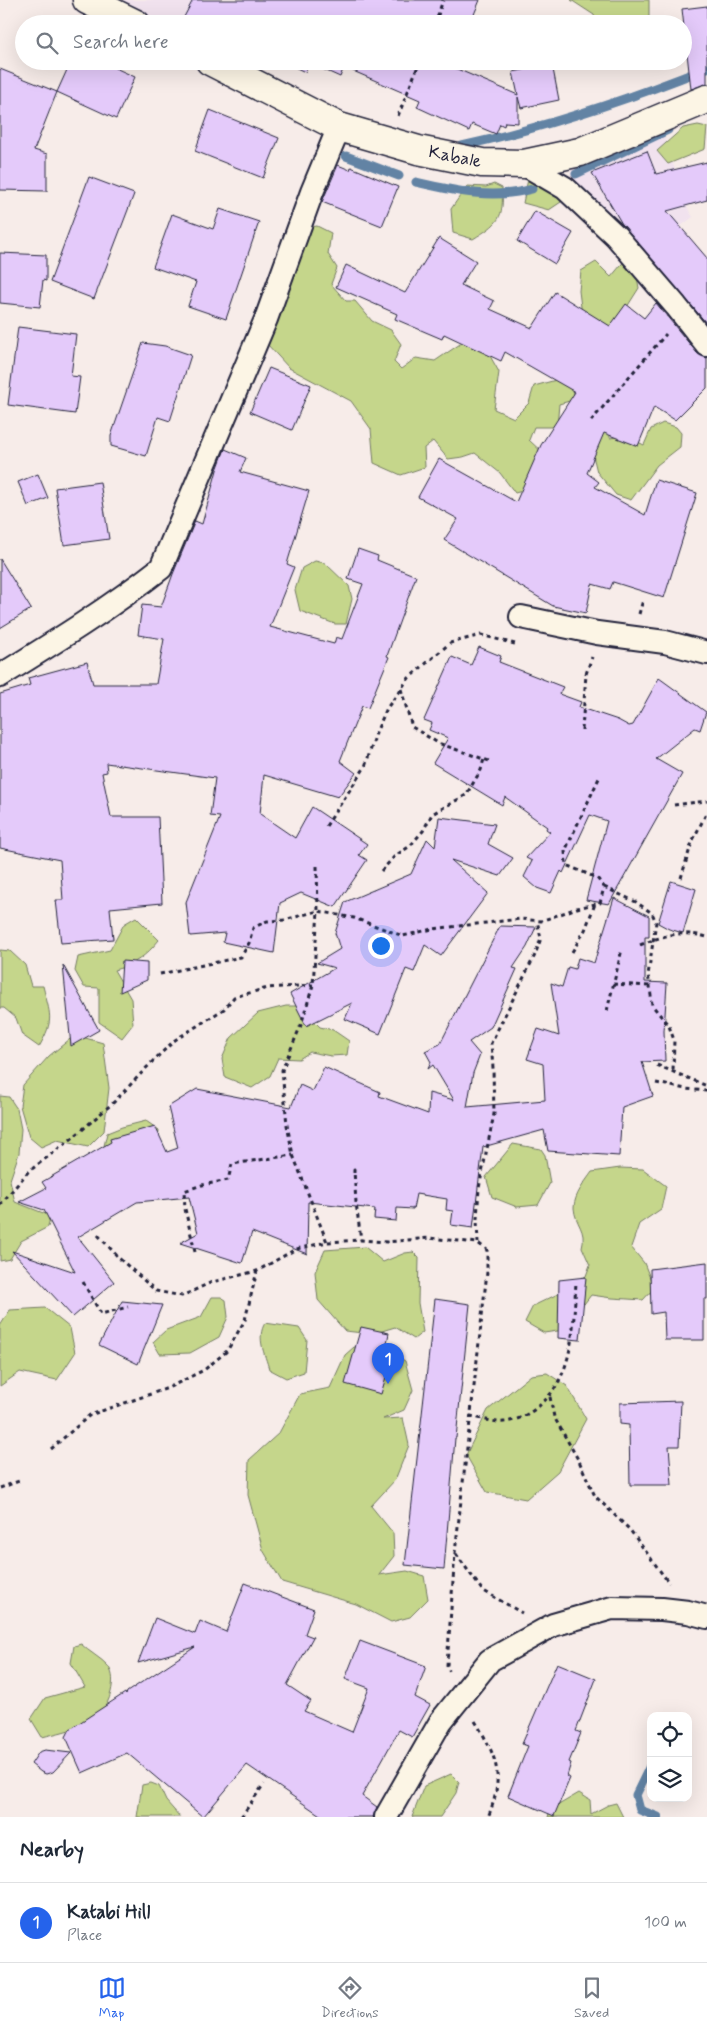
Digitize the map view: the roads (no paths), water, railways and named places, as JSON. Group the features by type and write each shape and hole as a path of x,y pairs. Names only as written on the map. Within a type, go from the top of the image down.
{"street":[{"path":"87,0 118,15"},
{"name":"Kabale","path":"228,70 339,127 418,150 482,163 524,164 580,152 707,99"},
{"path":"0,676 93,618 161,568 266,319 312,192 339,127"},
{"path":"524,164 565,188 616,236 707,345"},
{"path":"521,617 614,635 664,642 707,653"},
{"path":"386,1817 441,1721 490,1660 559,1623 612,1608 662,1609 698,1615"}],"waterway":[{"path":"462,146 586,112 707,68"},
{"path":"576,174 668,130"},
{"path":"346,156 399,176"},
{"path":"416,182 460,191 488,194 503,194 532,189"},
{"path":"647,1772 636,1795 640,1810 658,1817"}],"place":[{"name":"Katabi Hill","path":"388,1384"}]}
